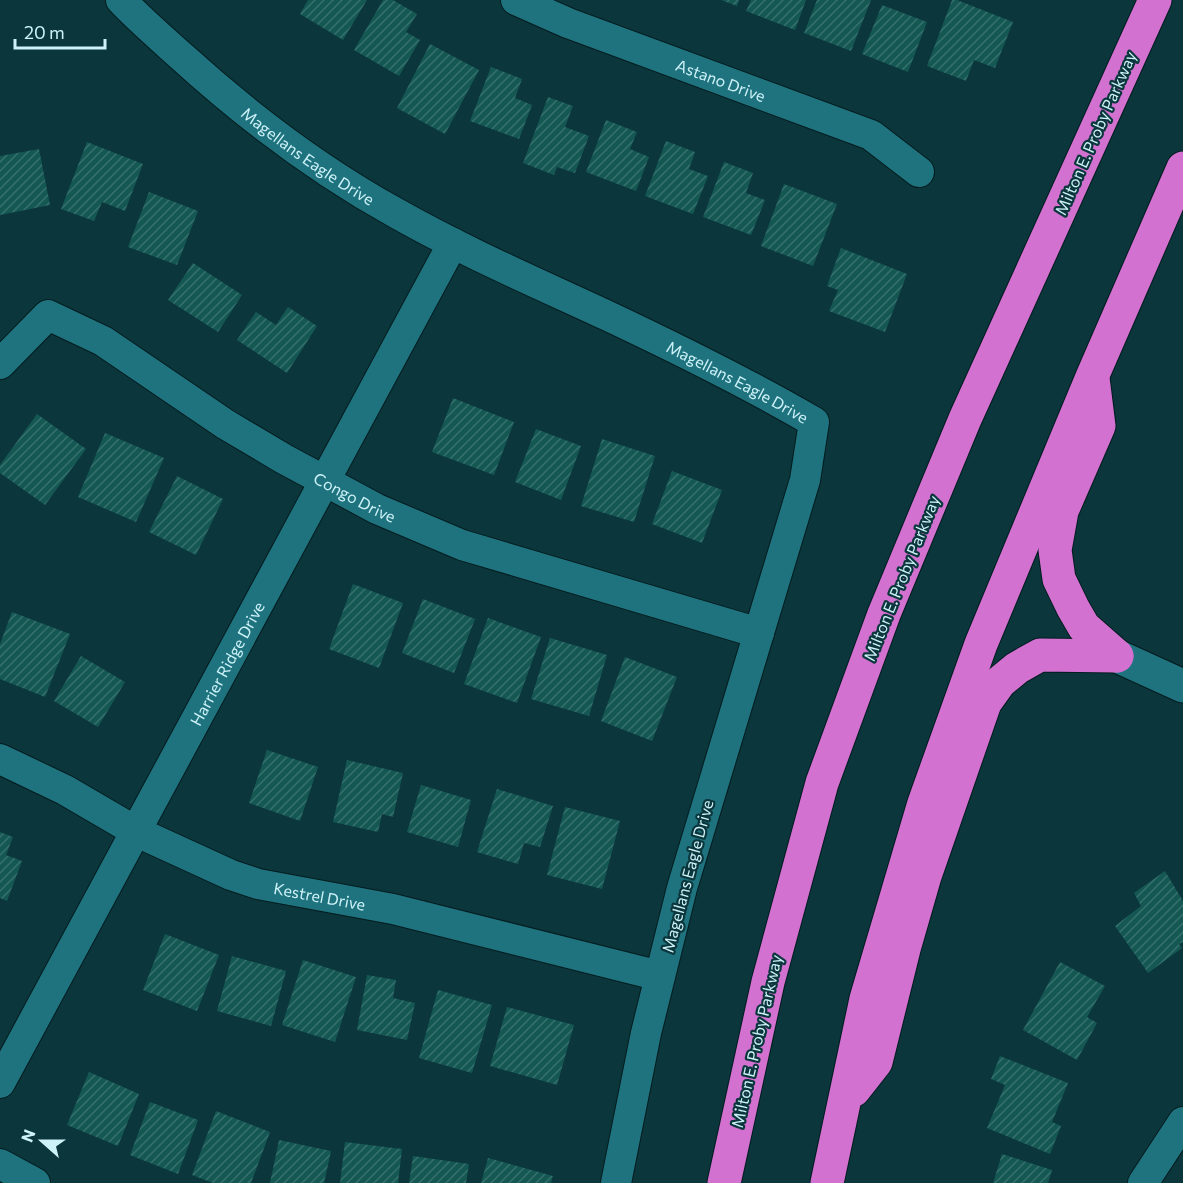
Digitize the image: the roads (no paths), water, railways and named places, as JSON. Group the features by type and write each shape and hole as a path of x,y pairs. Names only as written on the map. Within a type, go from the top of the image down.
{"highway":[{"name":"Milton E. Proby Parkway","path":"724,1183 768,982 822,783 884,614 965,419 1155,0"},
{"path":"827,1183 866,999 924,803 981,644 1092,377 1183,168"},
{"path":"1092,377 1099,426 1062,511 1055,550 1059,579 1084,627 1117,656"},
{"path":"845,1101 876,1062 925,876 985,703 1000,682 1017,668 1040,655 1117,656"}],"street":[{"name":"Magellans Eagle Drive","path":"121,0 216,88 299,153 395,213 734,378 814,422 805,480 704,811 660,976 646,1033 616,1183"},
{"name":"Astano Drive","path":"516,0 568,23 871,135 919,172"},
{"name":"Harrier Ridge Drive","path":"0,1083 453,243"},
{"name":"Congo Drive","path":"0,363 48,315 103,341 225,424 377,509 462,545 759,633"},
{"path":"1117,656 1183,686"},
{"name":"Kestrel Drive","path":"0,759 65,790 137,832 231,875 258,884 393,909 660,976"},
{"path":"1143,1183 1183,1122"},
{"path":"0,1164 35,1183"}]}
